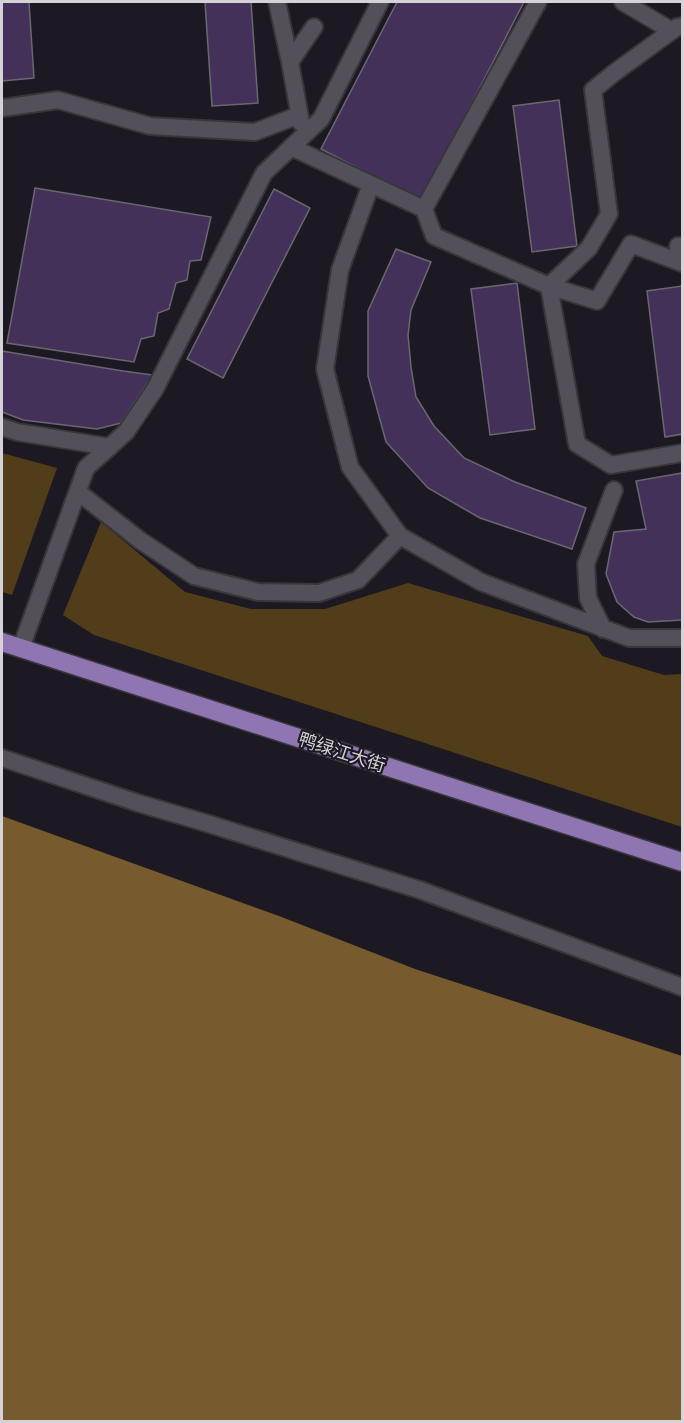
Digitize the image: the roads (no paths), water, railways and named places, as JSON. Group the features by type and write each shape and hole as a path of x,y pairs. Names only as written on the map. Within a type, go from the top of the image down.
{"highway":[{"name":"鸭绿江大街","path":"2,642 682,862"}],"street":[{"path":"278,2 299,115 297,142"},
{"path":"21,648 86,468 126,432 155,389 264,173 321,119 380,2"},
{"path":"424,209 538,2"},
{"path":"549,286 589,249 609,214 593,90 677,28 623,2"},
{"path":"290,62 314,27"},
{"path":"2,108 58,100 150,126 255,132 299,115"},
{"path":"297,142 371,184 424,209 434,236 549,286 597,301 631,244 682,263 678,246 682,246"},
{"path":"371,184 340,270 325,369 350,467 399,536 481,582 629,639 682,639"},
{"path":"549,286 577,444 610,465 682,453"},
{"path":"2,427 17,432 110,447"},
{"path":"603,629 588,598 586,564 614,490"},
{"path":"78,492 141,541 194,576 258,592 319,593 358,580 399,536"},
{"path":"2,758 128,800 420,890 682,987"}]}
